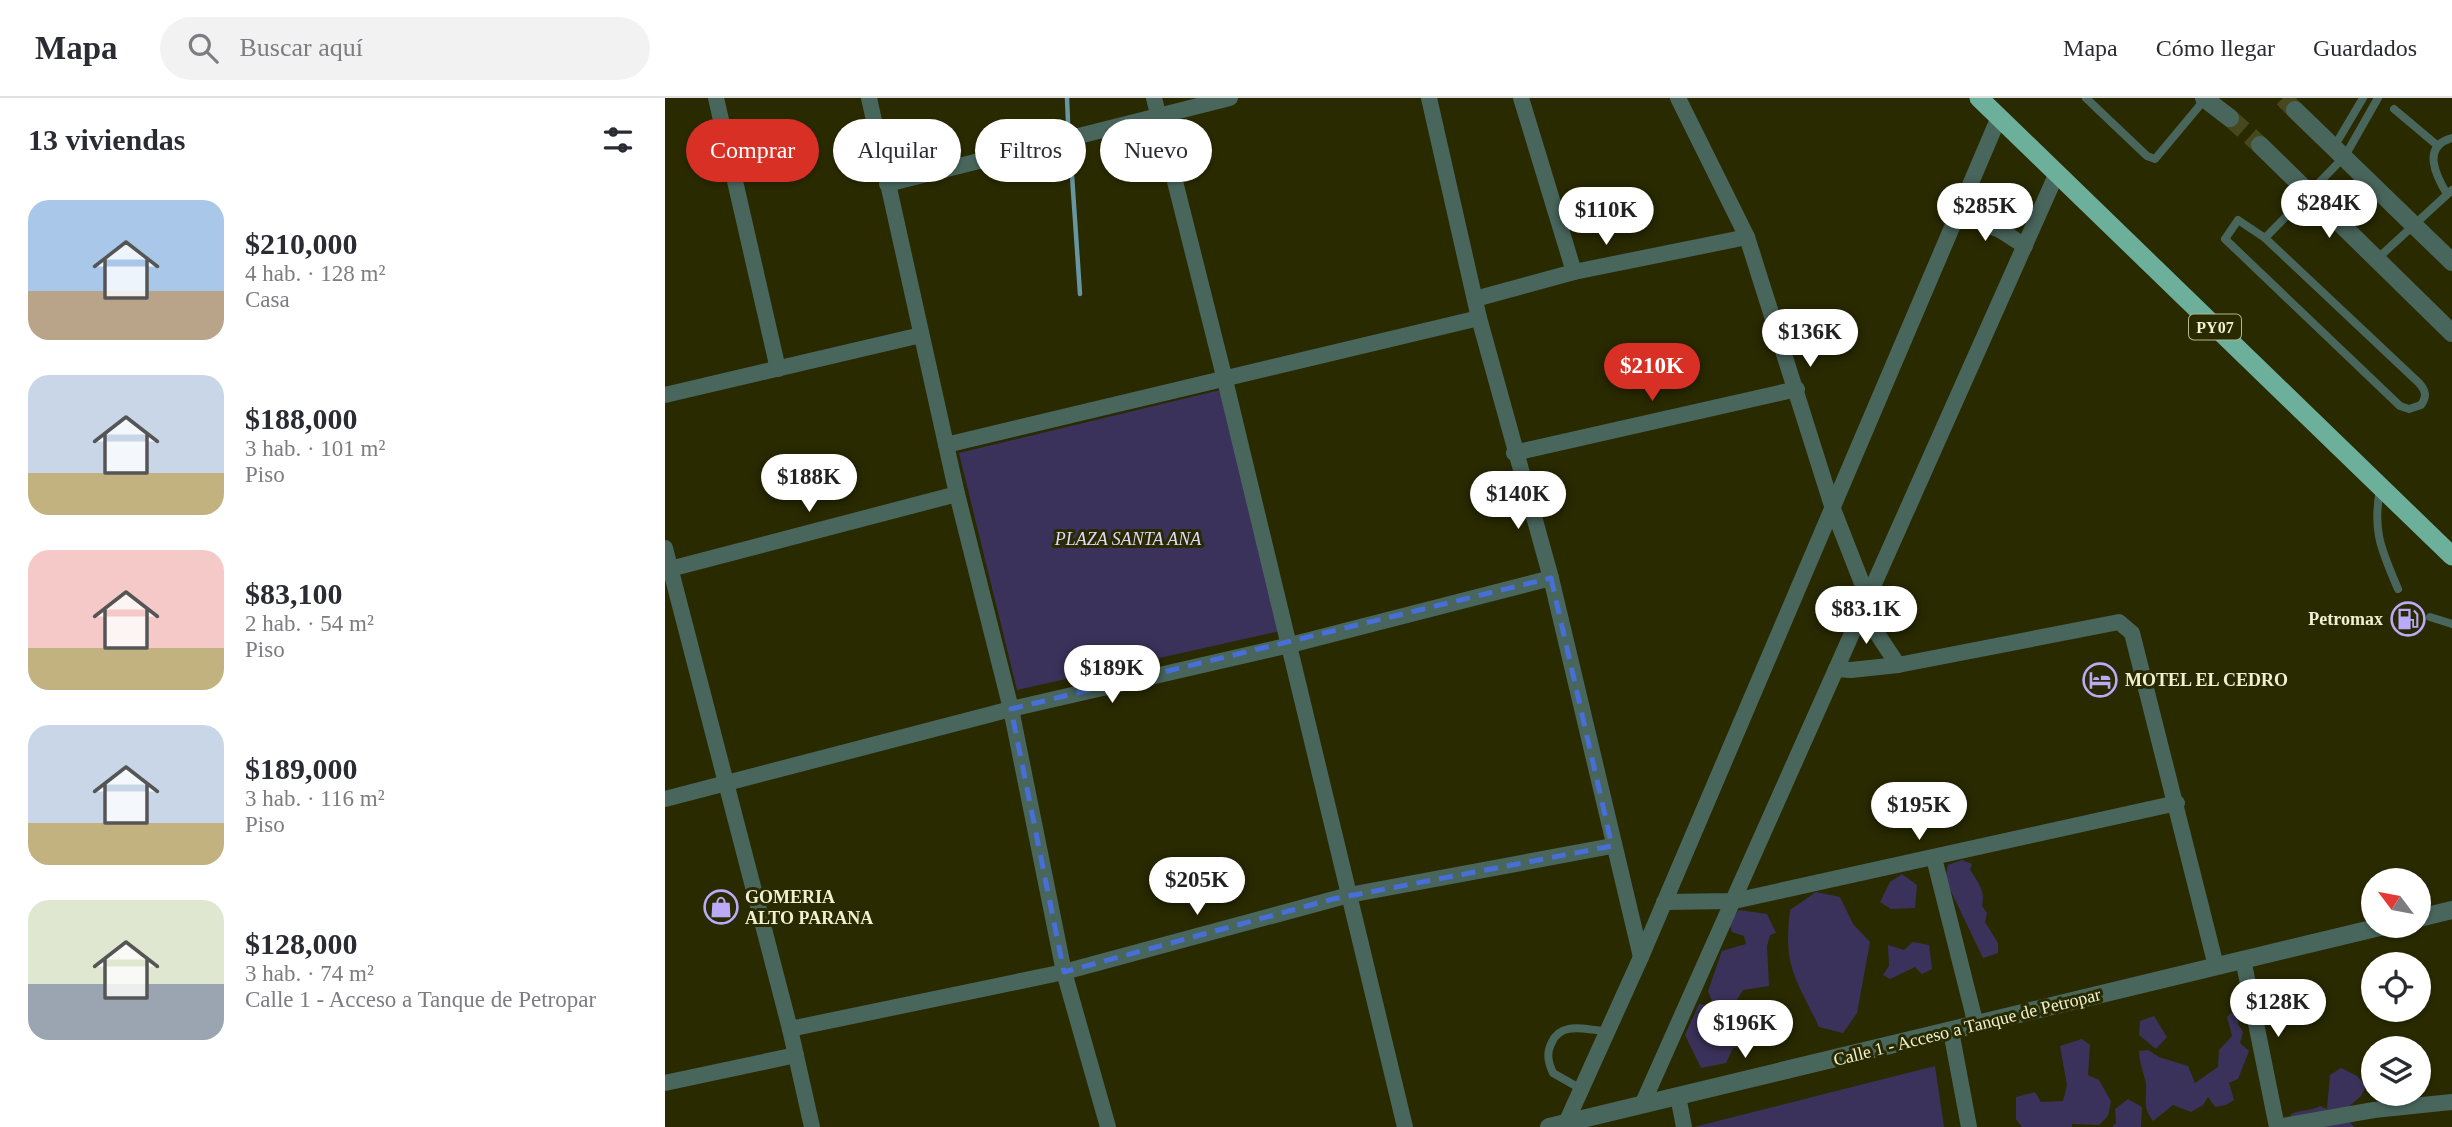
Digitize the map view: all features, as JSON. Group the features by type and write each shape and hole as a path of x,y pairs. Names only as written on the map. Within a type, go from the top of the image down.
{"highway":[{"name":"PY07","path":"1979,98 2452,556"}],"street":[{"path":"716,98 778,369"},
{"path":"869,98 957,494 1011,709 1064,972 1108,1127"},
{"path":"887,184 1156,106 1230,98"},
{"path":"1429,98 1479,318 1514,453 1551,578 1612,846 1641,957"},
{"path":"1521,98 1574,272"},
{"path":"1678,98 1747,237 1833,509 1867,596 1874,629 1898,665"},
{"path":"2205,98 2229,118"},
{"path":"1156,106 1226,380 1405,1127"},
{"path":"2295,110 2452,262"},
{"path":"1557,1125 1581,1089 1641,957 1999,117"},
{"path":"2260,145 2452,333"},
{"path":"1642,1105 2057,173"},
{"path":"1958,213 2000,230 2025,246"},
{"path":"1475,299 1574,272 1747,237"},
{"path":"946,445 1479,318"},
{"path":"665,396 921,335"},
{"path":"1514,453 1797,389"},
{"path":"670,569 957,494"},
{"path":"665,548 724,784 790,1029 812,1127"},
{"path":"665,799 1011,709 1290,645 1551,578"},
{"path":"1836,669 1898,665 2119,622 2132,633 2216,966"},
{"path":"1664,902 1734,901 2177,803"},
{"path":"790,1029 1064,972 1349,895 1612,846"},
{"path":"1934,858 1976,1025"},
{"path":"2431,915 2452,910"},
{"name":"Calle 1 - Acceso a Tanque de Petropar","path":"1557,1125 2361,932"},
{"path":"2243,959 2277,1127 2374,1110 2452,1102"},
{"path":"1951,1031 1969,1127"},
{"path":"665,1083 796,1055"},
{"path":"1678,1096 1684,1127"}],"lane":[{"path":"2086,98 2147,156 2155,159 2205,98"},
{"path":"2339,152 2363,98"},
{"path":"2265,238 2309,193 2378,98"},
{"path":"2394,109 2438,146"},
{"path":"2376,259 2449,192 2433,166 2432,158 2438,146 2452,138"},
{"path":"2238,220 2265,238 2419,383 2425,390 2426,398 2421,405 2409,409 2400,406 2224,236 2238,220"},
{"path":"2380,487 2374,517 2381,548 2399,589"},
{"path":"2430,617 2452,624"},
{"path":"1581,1089 1553,1073 1548,1055 1552,1040 1560,1030 1569,1028 1607,1031"}],"highlighted area":[{"path":"1551,578 1612,846 1333,899 1064,972 1011,709"}],"green space":[{"name":"PLAZA SANTA ANA","path":"1220,390 1280,631 1017,690 959,453"},
{"path":"1962,860 1972,864 1970,869 1982,891 1982,906 1987,913 1985,922 1998,943 1998,953 1983,958 1945,879 1948,865"},
{"path":"1902,874 1917,885 1915,908 1891,909 1880,902 1890,882"},
{"path":"1816,892 1840,897 1853,924 1870,942 1857,1013 1843,1033 1819,1027 1798,984 1790,960 1790,910"},
{"path":"1739,910 1767,914 1776,933 1770,935 1767,946 1769,986 1743,990 1735,1003 1743,1020 1754,1016 1758,1032 1747,1036 1740,1047 1733,1048 1726,1063 1701,1068 1685,1035 1699,1004 1714,1006 1708,991 1722,951 1746,944 1744,936 1732,932 1729,922"},
{"path":"1913,942 1929,945 1932,969 1922,974 1915,967 1890,979 1883,975 1889,966 1888,945 1904,950"},
{"path":"2232,1012 2239,1018 2238,1024 2243,1032 2240,1043 2249,1051 2238,1079 2229,1083 2234,1100 2215,1107 2208,1097 2203,1105 2191,1112 2173,1105 2153,1121 2146,1107 2146,1084 2139,1051 2148,1050 2159,1057 2188,1066 2195,1083 2218,1067 2219,1050 2232,1036 2227,1017"},
{"path":"2154,1016 2167,1037 2156,1049 2139,1035 2140,1021"},
{"path":"2082,1039 2090,1045 2088,1075 2099,1080 2111,1101 2108,1116 2099,1125 2022,1127 2016,1119 2016,1097 2035,1092 2041,1102 2063,1101 2067,1085 2060,1046"},
{"path":"1935,1066 1944,1127 1694,1127"},
{"path":"2341,1068 2361,1080 2361,1096 2346,1109 2353,1115 2350,1122 2354,1127 2289,1127 2291,1114 2320,1106 2327,1109 2330,1075"},
{"path":"2128,1099 2142,1107 2141,1127 2112,1127 2116,1123 2115,1109"}],"waterway":[{"path":"1067,98 1068,119"},
{"path":"1072,182 1080,294"}],"tunnel":[{"path":"2283,98 2295,110"},
{"path":"2230,118 2260,145"}],"place":[{"name":"Petromax","path":"2408,619"},
{"name":"MOTEL EL CEDRO","path":"2100,680"},
{"name":"GOMERIA ALTO PARANA","path":"721,907"}]}
